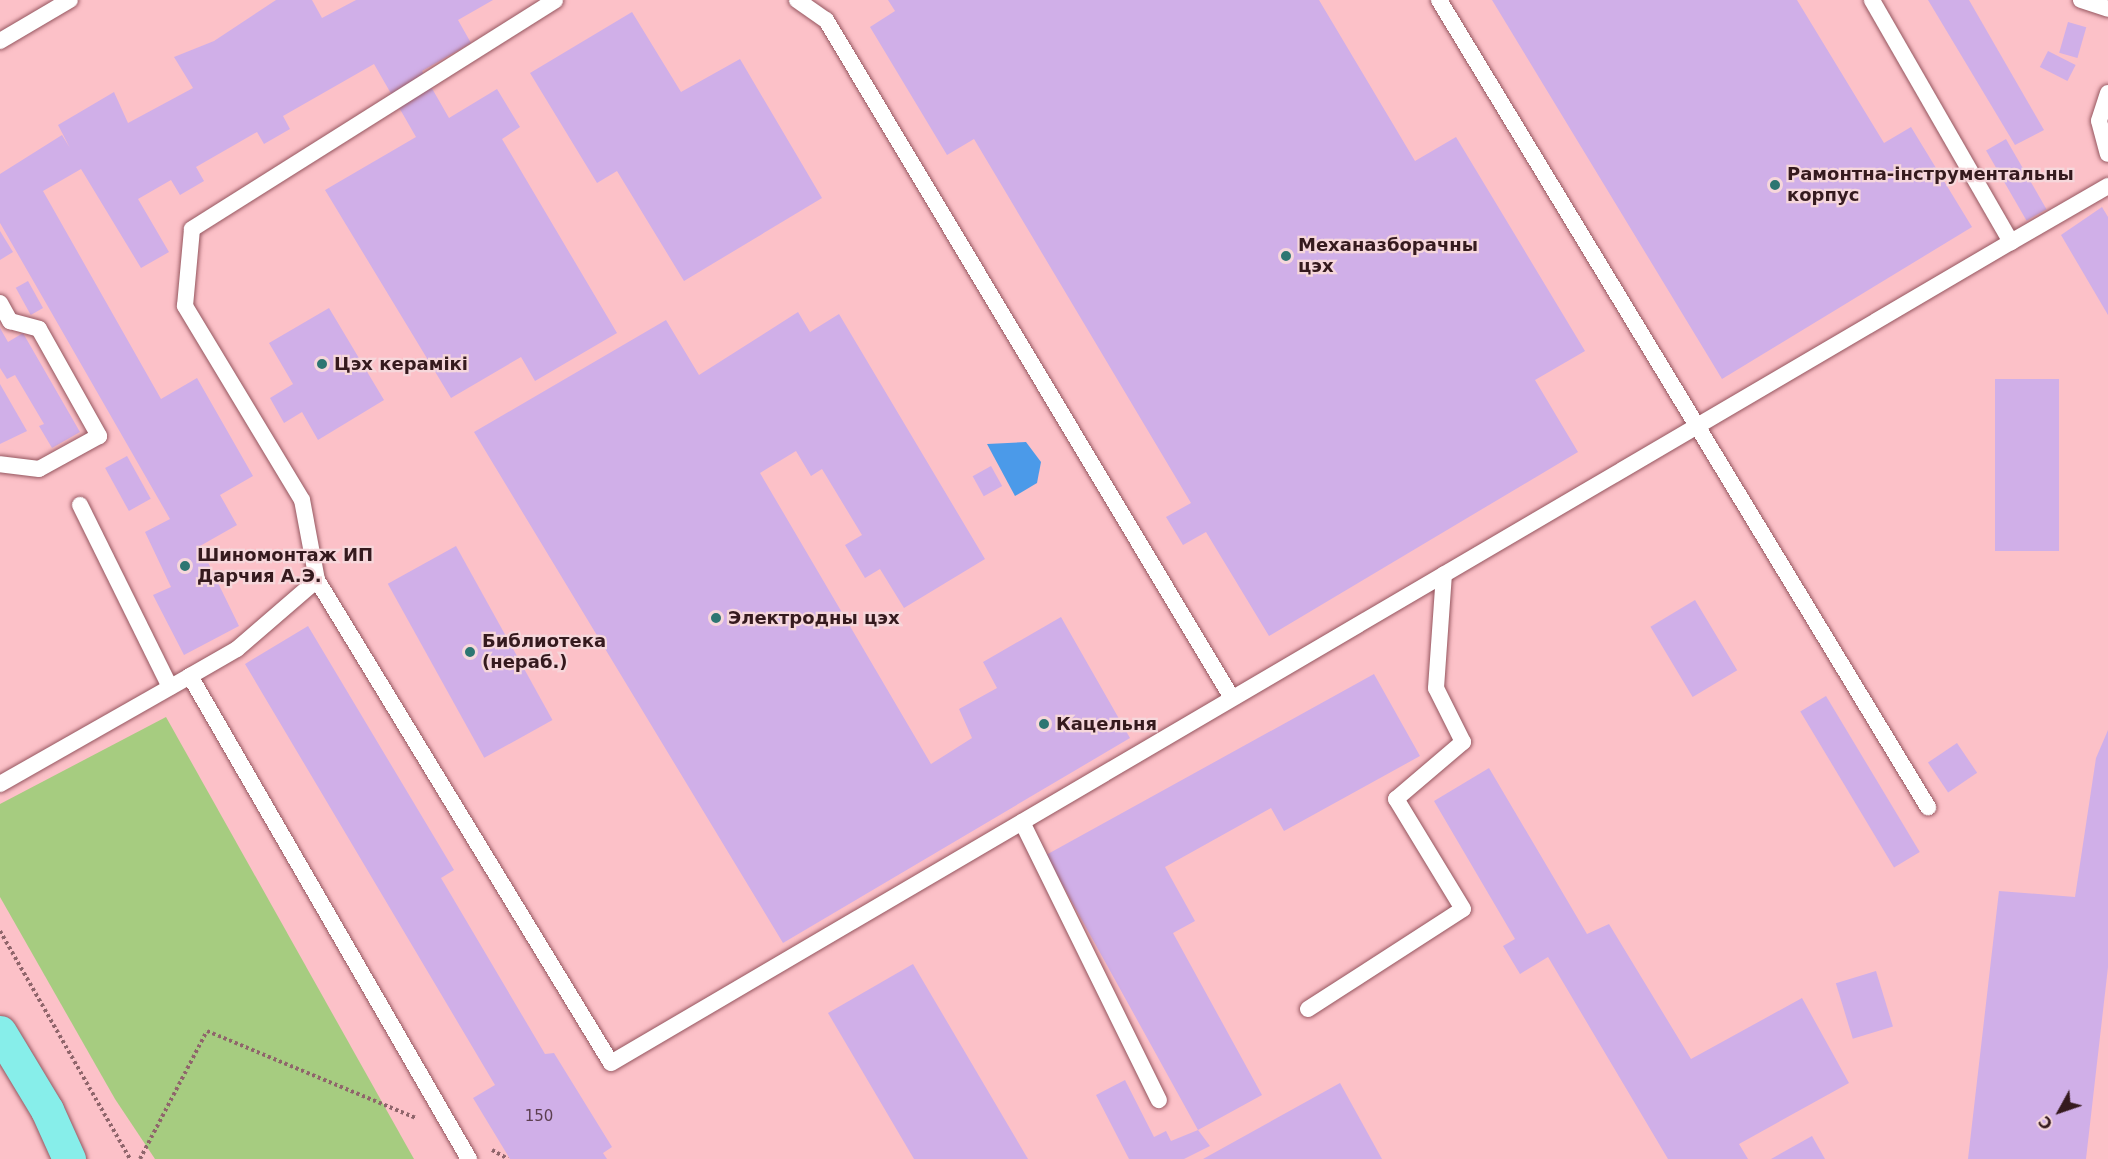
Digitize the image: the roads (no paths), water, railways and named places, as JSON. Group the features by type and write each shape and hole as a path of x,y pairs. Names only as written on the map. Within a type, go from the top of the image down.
{"main road":[{"path":"0,1032 47,1110 69,1159"}],"lane":[{"path":"0,41 70,0"},
{"path":"555,0 192,229 185,306 302,500 317,580 610,1063 2108,186"},
{"path":"797,0 826,20 1232,698"},
{"path":"1439,0 1694,427 1928,807"},
{"path":"1872,0 2011,242"},
{"path":"2080,0 2108,9"},
{"path":"2108,93 2099,121 2108,154"},
{"path":"0,303 10,321 39,329 99,436 39,469 0,464"},
{"path":"80,505 170,687"},
{"path":"1308,1009 1462,909 1396,799 1463,742 1436,688 1444,574"},
{"path":"0,784 237,650 317,580"},
{"path":"190,676 469,1159"},
{"path":"1022,822 1158,1100"}],"water":[{"path":"1026,442 1041,462 1037,483 1015,496 987,444"}],"place":[{"name":"Рамонтна-інструментальны корпус","path":"1775,185"},
{"name":"Механазборачны цэх","path":"1286,256"},
{"name":"Цэх керамікі","path":"322,364"},
{"name":"Шиномонтаж ИП Дарчия А.Э.","path":"185,566"},
{"name":"Электродны цэх","path":"716,618"},
{"name":"Библиотека (нераб.)","path":"470,652"},
{"name":"Кацельня","path":"1044,724"}]}
